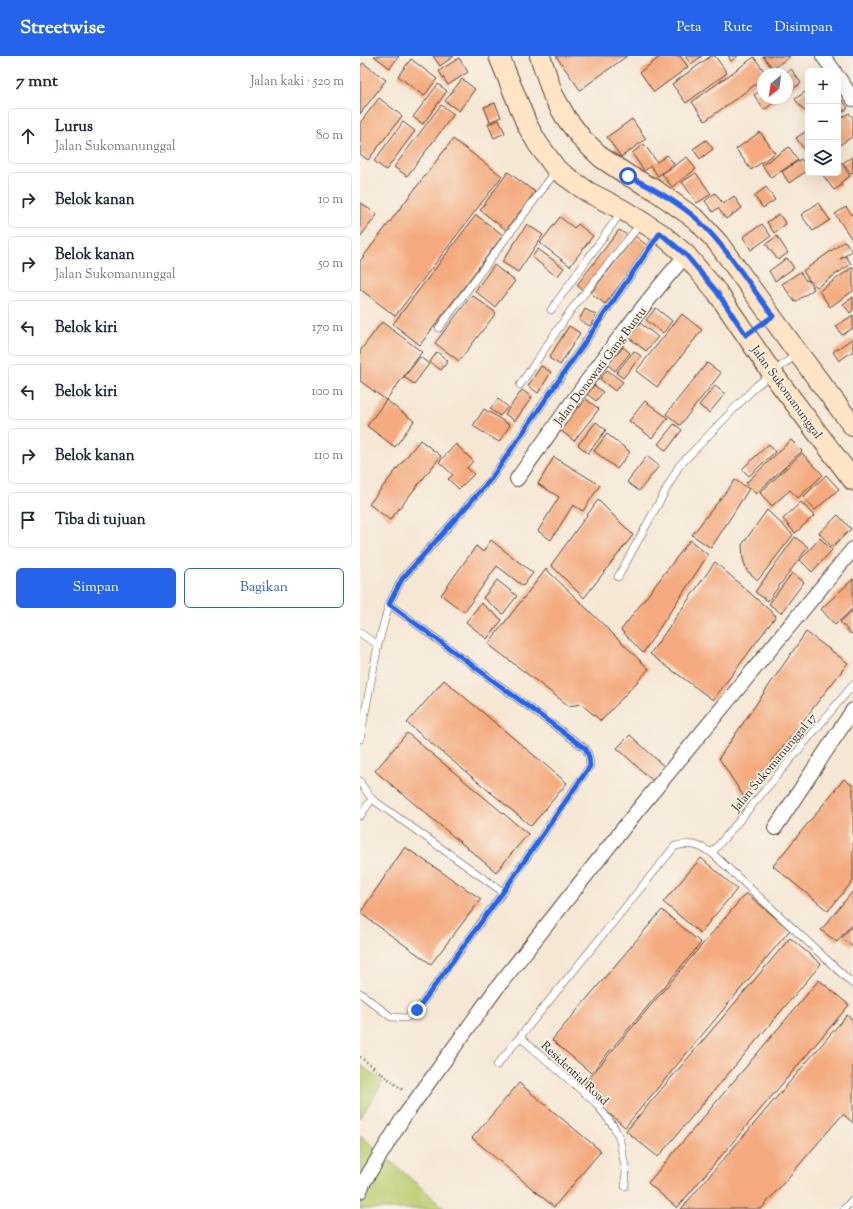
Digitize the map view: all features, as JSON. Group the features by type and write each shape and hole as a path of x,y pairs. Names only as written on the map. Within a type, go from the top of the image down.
{"main road":[{"name":"Jalan Sukomanunggal","path":"499,56 527,125 538,144 557,170 588,192 642,221 660,233 686,255 717,292 772,373 853,480"},
{"path":"540,56 553,95 566,118 583,140 602,158 628,176 652,188 697,220 718,243 853,426"},
{"path":"746,335 773,316"}],"street":[{"path":"823,56 832,68"},
{"path":"841,81 853,99"},
{"name":"Jalan Donowati Gang Buntu","path":"517,479 605,357 686,255"},
{"path":"360,1191 387,1144 416,1100 496,989 637,811 853,550"},
{"path":"775,828 853,710"}],"lane":[{"path":"439,328 557,170"},
{"path":"551,310 623,210"},
{"path":"520,385 571,310 642,221"},
{"path":"360,739 378,645 389,604 402,579 491,479 660,233"},
{"path":"618,577 679,466 756,386 798,353"},
{"path":"360,993 391,1017 406,1018 417,1010 503,892 590,766 586,749 389,604"},
{"path":"360,633 378,645"},
{"name":"Jalan Sukomanunggal 17","path":"712,853 853,685"},
{"path":"360,781 372,799 503,892"},
{"path":"360,816 372,799"},
{"path":"497,1065 675,846 688,844 694,845 712,853 853,984"},
{"name":"Residential Road","path":"520,1037 596,1103 614,1127 619,1137 626,1171 625,1186"},
{"path":"844,1209 853,1199"}],"path":[{"path":"360,1057 416,1100"}],"green space":[{"path":"360,1064 383,1082 360,1118"},
{"path":"360,1135 446,1209 360,1209"}],"building":[{"path":"374,56 399,56 390,68"},
{"path":"433,56 454,56 440,66"},
{"path":"556,56 627,56 580,90"},
{"path":"661,56 680,56 688,67 654,92 640,72"},
{"path":"685,56 702,56 691,64"},
{"path":"711,56 715,56 727,73 686,103 672,84"},
{"path":"728,56 738,56 731,61"},
{"path":"763,56 790,56 774,68 772,68"},
{"path":"754,57 762,68 757,68 757,83 705,121 692,102"},
{"path":"459,58 468,72 448,85 439,71"},
{"path":"411,59 437,79 424,96 398,76"},
{"path":"363,63 386,80 360,114 360,67"},
{"path":"793,72 801,83 793,89"},
{"path":"462,79 475,89 459,111 445,101"},
{"path":"438,84 447,91 423,124 413,117"},
{"path":"805,92 805,110 804,111 795,99"},
{"path":"379,98 402,116 368,160 360,154 360,123"},
{"path":"842,100 848,108 841,113 841,104"},
{"path":"495,103 501,117 490,122 484,107"},
{"path":"760,104 772,104 764,110"},
{"path":"441,105 454,114 407,176 394,167"},
{"path":"849,113 853,118 853,136 841,144 841,140 841,118"},
{"path":"632,119 646,139 621,157 607,137"},
{"path":"499,120 505,133 494,138 488,124"},
{"path":"403,122 415,131 386,170 374,161"},
{"path":"760,132 775,153 751,170 736,149"},
{"path":"805,132 805,151 796,138"},
{"path":"453,139 502,176 395,316 360,289 360,261"},
{"path":"706,140 713,149 700,159 693,149"},
{"path":"644,144 657,162 667,155 674,164 658,176 651,166 644,171 632,153"},
{"path":"789,147 798,160 771,178 762,165"},
{"path":"853,156 853,172 851,174 843,163"},
{"path":"687,157 696,169 672,187 662,174"},
{"path":"801,159 805,165 805,172 789,183 782,172"},
{"path":"841,162 850,176 840,183 842,185 834,190 824,176 841,176"},
{"path":"508,172 535,192 506,230 480,210"},
{"path":"696,173 711,194 697,203 682,182"},
{"path":"766,187 775,200 763,208 754,196"},
{"path":"715,193 723,204 734,196 742,208 726,219 718,208 713,212 705,201"},
{"path":"360,202 377,215 360,237"},
{"path":"818,203 830,220 813,231 801,215"},
{"path":"846,207 853,216 853,241 835,214"},
{"path":"779,214 786,224 774,233 767,222"},
{"path":"476,215 503,235 420,345 393,324"},
{"path":"560,217 574,228 578,224 593,236 570,266 540,243"},
{"path":"527,224 543,235 518,272 502,262"},
{"path":"762,224 771,236 751,250 743,237"},
{"path":"619,230 627,235 584,291 577,285"},
{"path":"635,236 649,247 605,304 591,293"},
{"path":"777,236 788,253 778,260 766,244"},
{"path":"845,241 852,251 840,259 846,256 851,264 817,287 809,280 803,271"},
{"path":"538,249 564,268 557,277 532,257"},
{"path":"787,258 794,268 775,281 769,271"},
{"path":"494,265 515,281 495,307 475,291"},
{"path":"853,267 853,291 830,307 819,291"},
{"path":"800,272 814,289 795,302 782,284"},
{"path":"472,295 496,313 459,361 435,343"},
{"path":"853,297 853,310 850,313 843,304"},
{"path":"656,308 672,321 663,333 646,320"},
{"path":"585,309 596,315 590,326 579,320"},
{"path":"682,314 702,330 657,387 636,371"},
{"path":"853,315 853,328 842,335 836,326"},
{"path":"382,322 422,352 386,400 360,381 360,351"},
{"path":"640,323 658,337 646,351 628,337"},
{"path":"569,326 580,333 560,365 549,358"},
{"path":"853,338 853,351 839,361 833,352"},
{"path":"623,347 630,353 615,371 608,365"},
{"path":"634,351 641,356 623,378 616,373"},
{"path":"437,352 448,361 441,370 430,362"},
{"path":"420,357 429,364 414,384 404,377"},
{"path":"707,363 721,373 680,425 666,414"},
{"path":"541,366 551,372 538,393 528,386"},
{"path":"607,370 623,382 615,391 600,379"},
{"path":"594,385 603,392 596,401 587,394"},
{"path":"715,386 725,394 709,413 699,405"},
{"path":"522,390 532,397 515,421 505,414"},
{"path":"498,399 508,407 500,416 490,409"},
{"path":"586,399 599,409 574,441 559,429 577,407 579,408"},
{"path":"386,400 414,421 395,447 367,426"},
{"path":"645,401 668,418 652,438 629,421"},
{"path":"484,409 510,425 499,442 473,426"},
{"path":"596,422 606,430 588,453 578,445"},
{"path":"674,424 682,430 666,451 658,444"},
{"path":"607,434 630,452 617,469 594,451"},
{"path":"420,440 441,456 390,520 369,504"},
{"path":"791,440 802,451 756,494 746,483"},
{"path":"456,444 473,461 467,468 474,474 459,489 448,479 453,475 439,462"},
{"path":"769,444 775,452 749,476 742,469"},
{"path":"802,453 823,475 798,498 790,490 772,506 760,493"},
{"path":"647,456 659,466 639,491 627,482"},
{"path":"554,457 600,485 583,511 573,505 551,540 538,531 559,497 538,484"},
{"path":"826,475 839,489 815,510 803,497"},
{"path":"735,480 749,489 711,548 692,535"},
{"path":"598,500 633,535 584,598 551,565"},
{"path":"801,502 814,516 795,533 783,519"},
{"path":"767,510 793,535 758,580 747,571 743,559 742,545"},
{"path":"838,515 851,529 832,547 819,533"},
{"path":"795,537 808,547 768,601 755,592"},
{"path":"820,538 832,550 812,572 800,560"},
{"path":"491,540 533,573 523,586 497,566 464,612 441,595 476,546 483,552"},
{"path":"690,540 708,555 643,653 621,630"},
{"path":"715,562 776,616 713,700 650,654"},
{"path":"546,569 649,669 601,721 581,704 569,706 488,644"},
{"path":"792,573 804,582 781,613 769,604"},
{"path":"853,579 853,608 835,625 821,609"},
{"path":"497,580 517,596 503,614 483,598"},
{"path":"481,603 502,620 487,639 466,622"},
{"path":"853,610 853,632 851,634 840,622"},
{"path":"806,632 848,663 744,797 719,758"},
{"path":"444,680 567,783 531,826 407,723"},
{"path":"407,733 528,834 496,872 375,771"},
{"path":"630,735 667,769 654,782 617,748"},
{"path":"844,779 853,786 853,881 828,911 773,866"},
{"path":"405,847 481,899 431,964 360,913"},
{"path":"701,858 737,889 700,933 663,902"},
{"path":"853,891 853,922 837,942 821,930"},
{"path":"746,893 790,930 625,1127 580,1089"},
{"path":"662,910 701,943 591,1073 552,1040"},
{"path":"853,924 853,947 842,938"},
{"path":"790,938 821,964 658,1157 626,1131"},
{"path":"819,980 849,1005 677,1208 648,1183"},
{"path":"847,1015 853,1020 853,1123 843,1114 761,1209 681,1209"},
{"path":"519,1083 601,1151 554,1207 472,1138"}],"route":[{"path":"417,1010 503,892 590,766 586,749 389,604 402,579 491,479 660,233 686,255 717,292 746,335 773,316 718,243 697,220 652,188 628,176"}]}
